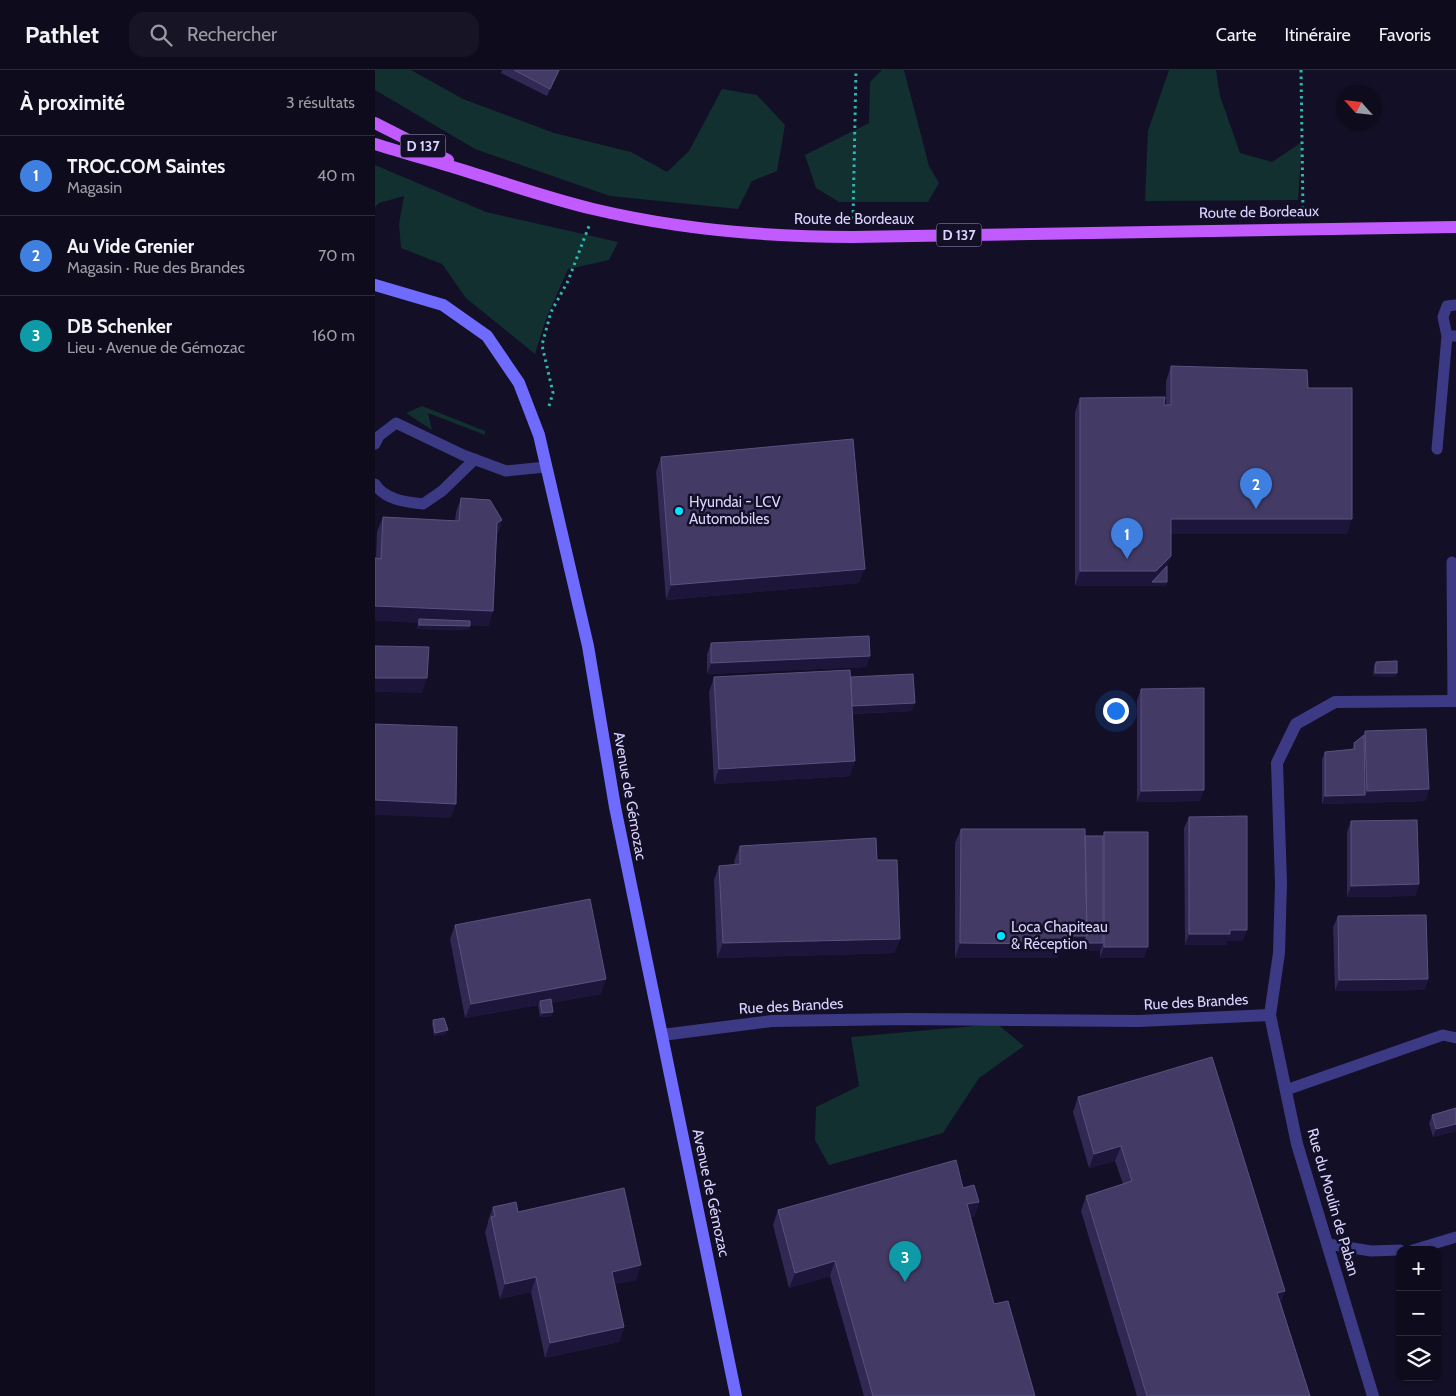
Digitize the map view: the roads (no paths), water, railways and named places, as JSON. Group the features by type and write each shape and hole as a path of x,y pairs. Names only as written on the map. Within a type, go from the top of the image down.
{"main road":[{"name":"Route de Bordeaux","path":"375,123 470,172"},
{"name":"Route de Bordeaux","path":"375,144 470,172 522,190 595,210 653,221 748,233 799,237 1456,227"},
{"name":"Avenue de Gémozac","path":"375,285 443,305 487,336 519,383 539,435 588,646 615,807 735,1396"}],"street":[{"name":"Rue des Brandes","path":"662,1035 772,1021 906,1019 1139,1021 1270,1015 1279,953 1281,892 1277,763 1296,724 1335,702 1455,701"},
{"name":"Rue du Moulin de Paban","path":"1270,1015 1297,1144 1373,1396"}],"lane":[{"path":"1437,450 1451,336 1443,317 1447,306 1456,305"},
{"path":"375,444 379,436 396,423 506,471 546,467"},
{"path":"375,484 380,492 403,501 423,504 443,491 475,459"},
{"path":"1452,562 1455,701"},
{"path":"1286,1090 1443,1034 1456,1038"},
{"path":"1426,1246 1456,1237"},
{"path":"1328,1244 1371,1251 1396,1250"}],"place":[{"name":"Au Vide Grenier","path":"1256,509"},
{"name":"Hyundai - LCV Automobiles","path":"679,511"},
{"name":"TROC.COM Saintes","path":"1127,559"},
{"name":"Loca Chapiteau & Réception","path":"1001,936"},
{"name":"DB Schenker","path":"905,1282"}]}
